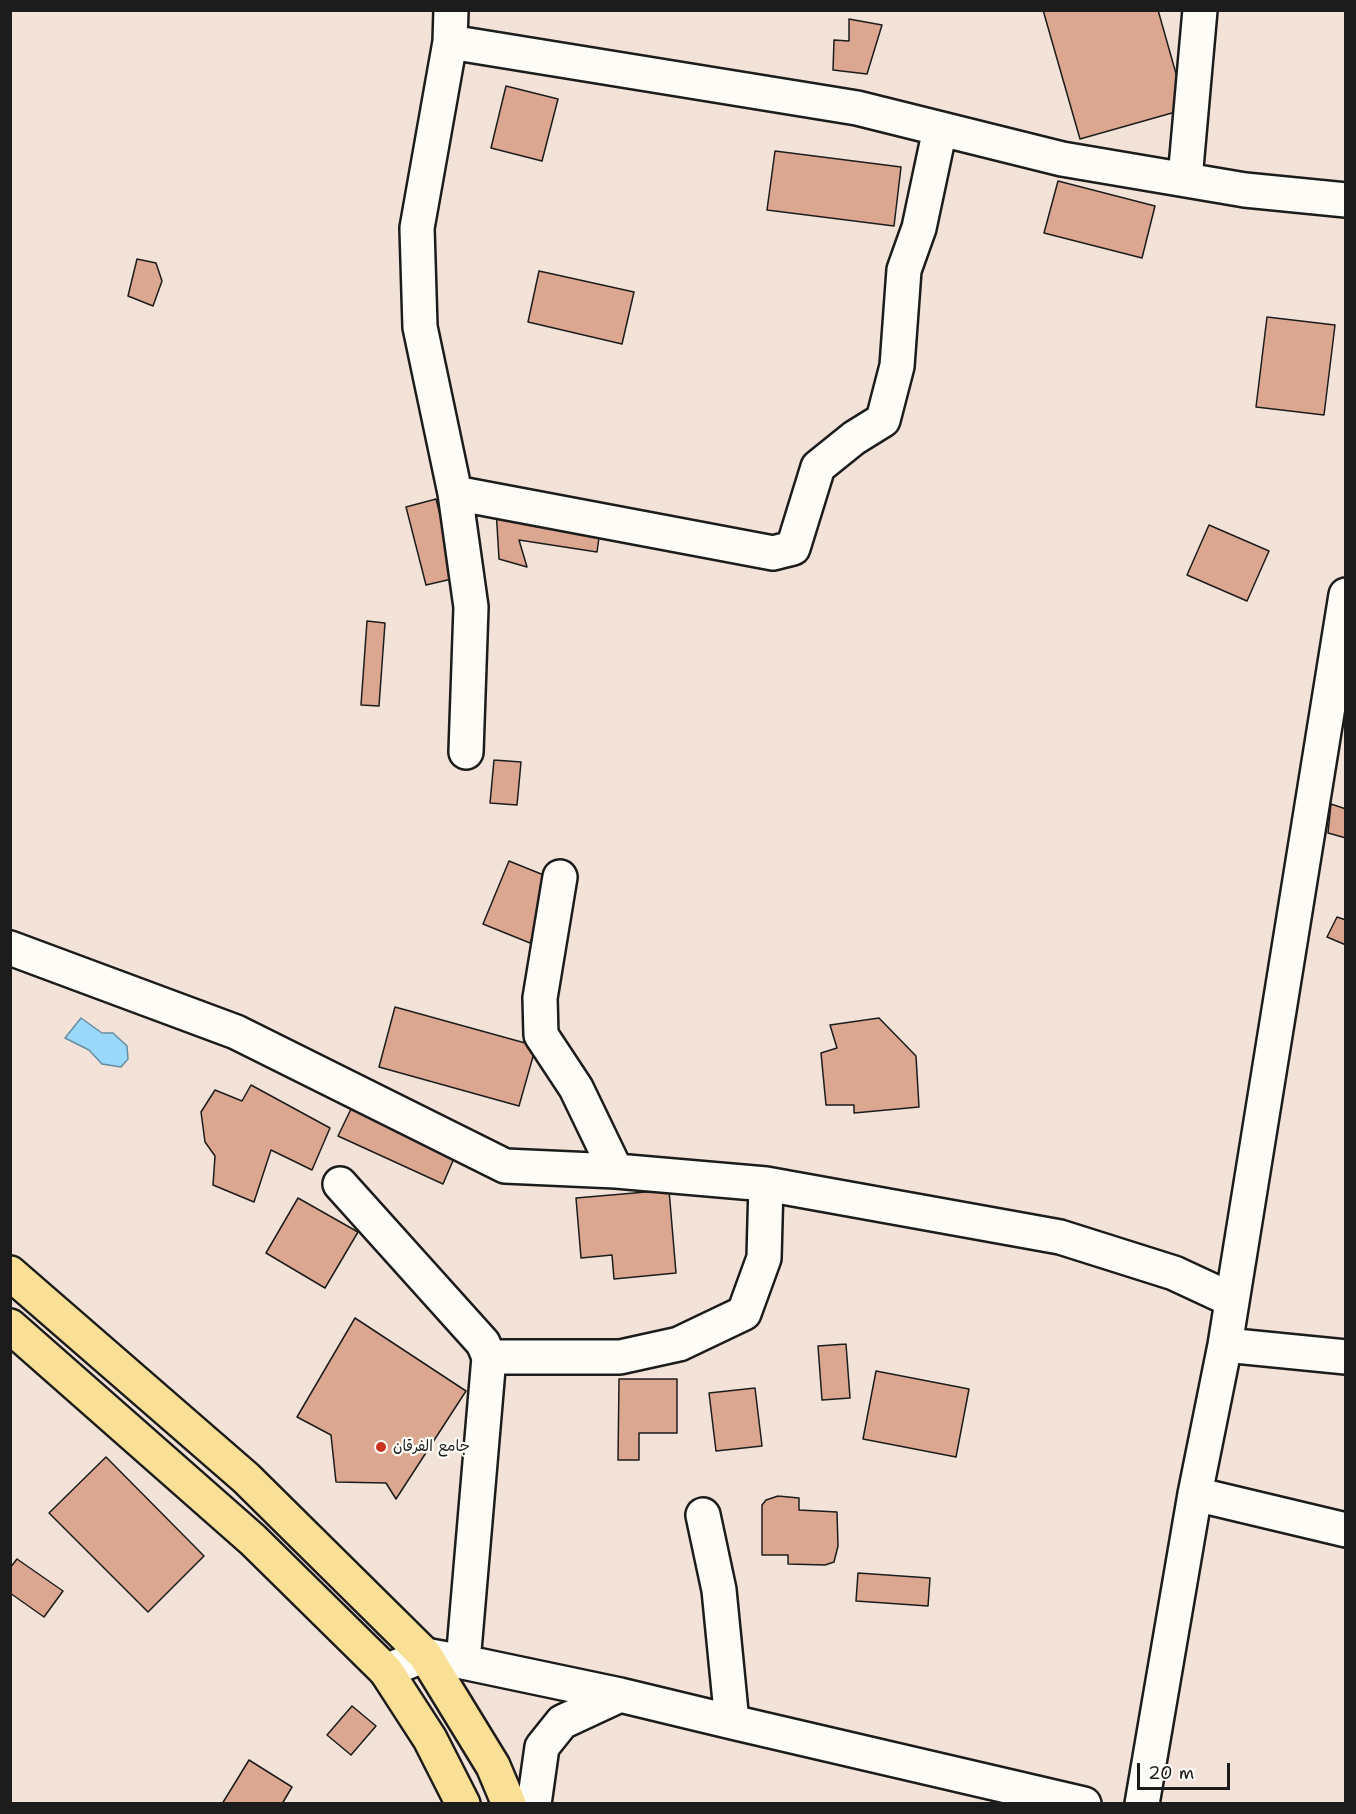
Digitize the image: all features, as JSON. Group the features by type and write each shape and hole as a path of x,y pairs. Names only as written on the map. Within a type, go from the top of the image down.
{"main road":[{"path":"10,1273 246,1478 425,1655 493,1766 509,1803"},
{"path":"10,1326 253,1540 386,1671 430,1739 463,1803"}],"street":[{"path":"1185,179 1200,10"},
{"path":"466,752 471,607 455,493 420,327 417,228 451,26 857,108 1062,159 1245,190 1346,200"},
{"path":"455,493 773,554 793,548 818,467 854,438 883,420 897,366 904,270 919,228 940,129"},
{"path":"1142,1803 1195,1494 1225,1345 1346,595"},
{"path":"560,877 540,998 541,1035 576,1088 616,1171"},
{"path":"10,948 236,1032 505,1166 616,1171 766,1184 1060,1237 1174,1273 1232,1300"},
{"path":"340,1184 483,1344 489,1357 463,1662"},
{"path":"489,1357 620,1357 679,1344 744,1312 764,1258 766,1184"},
{"path":"1225,1345 1346,1357"},
{"path":"1195,1494 1346,1530"},
{"path":"703,1515 719,1590 732,1722"},
{"path":"386,1671 425,1655 463,1662 620,1695 1084,1803"},
{"path":"534,1803 542,1747 562,1722 620,1695"}],"water":[{"path":"81,1018 102,1033 113,1033 127,1046 128,1059 121,1067 102,1064 89,1050 65,1038"}],"building":[{"path":"1043,10 1158,10 1186,109 1080,139"},
{"path":"849,19 882,25 867,74 833,70 834,40 849,41"},
{"path":"506,86 558,99 542,161 491,148"},
{"path":"775,151 901,167 894,226 767,210"},
{"path":"1058,181 1155,206 1142,258 1044,233"},
{"path":"137,259 156,263 162,281 153,306 128,296"},
{"path":"539,271 634,292 622,344 528,322"},
{"path":"1267,317 1335,325 1324,415 1256,407"},
{"path":"436,499 456,578 426,585 406,507"},
{"path":"496,509 600,530 597,552 519,540 527,567 499,559"},
{"path":"1209,525 1269,551 1247,601 1187,575"},
{"path":"367,621 385,623 379,706 361,705"},
{"path":"494,760 521,762 517,805 490,803"},
{"path":"1331,804 1346,809 1346,838 1328,833"},
{"path":"509,861 556,880 530,943 483,924"},
{"path":"1337,917 1346,920 1346,945 1327,937"},
{"path":"395,1007 536,1046 519,1106 379,1067"},
{"path":"879,1018 916,1056 919,1107 854,1113 854,1105 826,1105 821,1053 837,1048 830,1025"},
{"path":"251,1085 330,1128 312,1170 271,1150 254,1202 213,1185 215,1156 205,1142 201,1112 215,1090 242,1101"},
{"path":"351,1109 455,1156 443,1184 338,1136"},
{"path":"669,1190 676,1273 614,1279 612,1255 581,1258 576,1198"},
{"path":"298,1198 358,1232 325,1288 266,1253"},
{"path":"355,1318 466,1391 396,1499 386,1483 336,1482 331,1435 297,1417"},
{"path":"846,1344 850,1398 822,1400 818,1346"},
{"path":"876,1371 969,1389 956,1457 863,1439"},
{"path":"619,1379 677,1379 677,1433 639,1433 639,1460 618,1460"},
{"path":"755,1388 762,1446 716,1451 709,1393"},
{"path":"106,1457 204,1556 148,1612 49,1513"},
{"path":"778,1496 799,1498 799,1510 837,1512 838,1546 834,1562 825,1565 788,1564 788,1555 762,1555 762,1505 766,1500"},
{"path":"17,1559 63,1591 44,1617 10,1593 10,1568"},
{"path":"858,1573 930,1578 928,1606 856,1601"},
{"path":"352,1706 376,1726 351,1755 327,1735"},
{"path":"249,1760 292,1787 282,1804 222,1804"}],"place":[{"name":"جامع الفرقان","path":"381,1447"}]}
